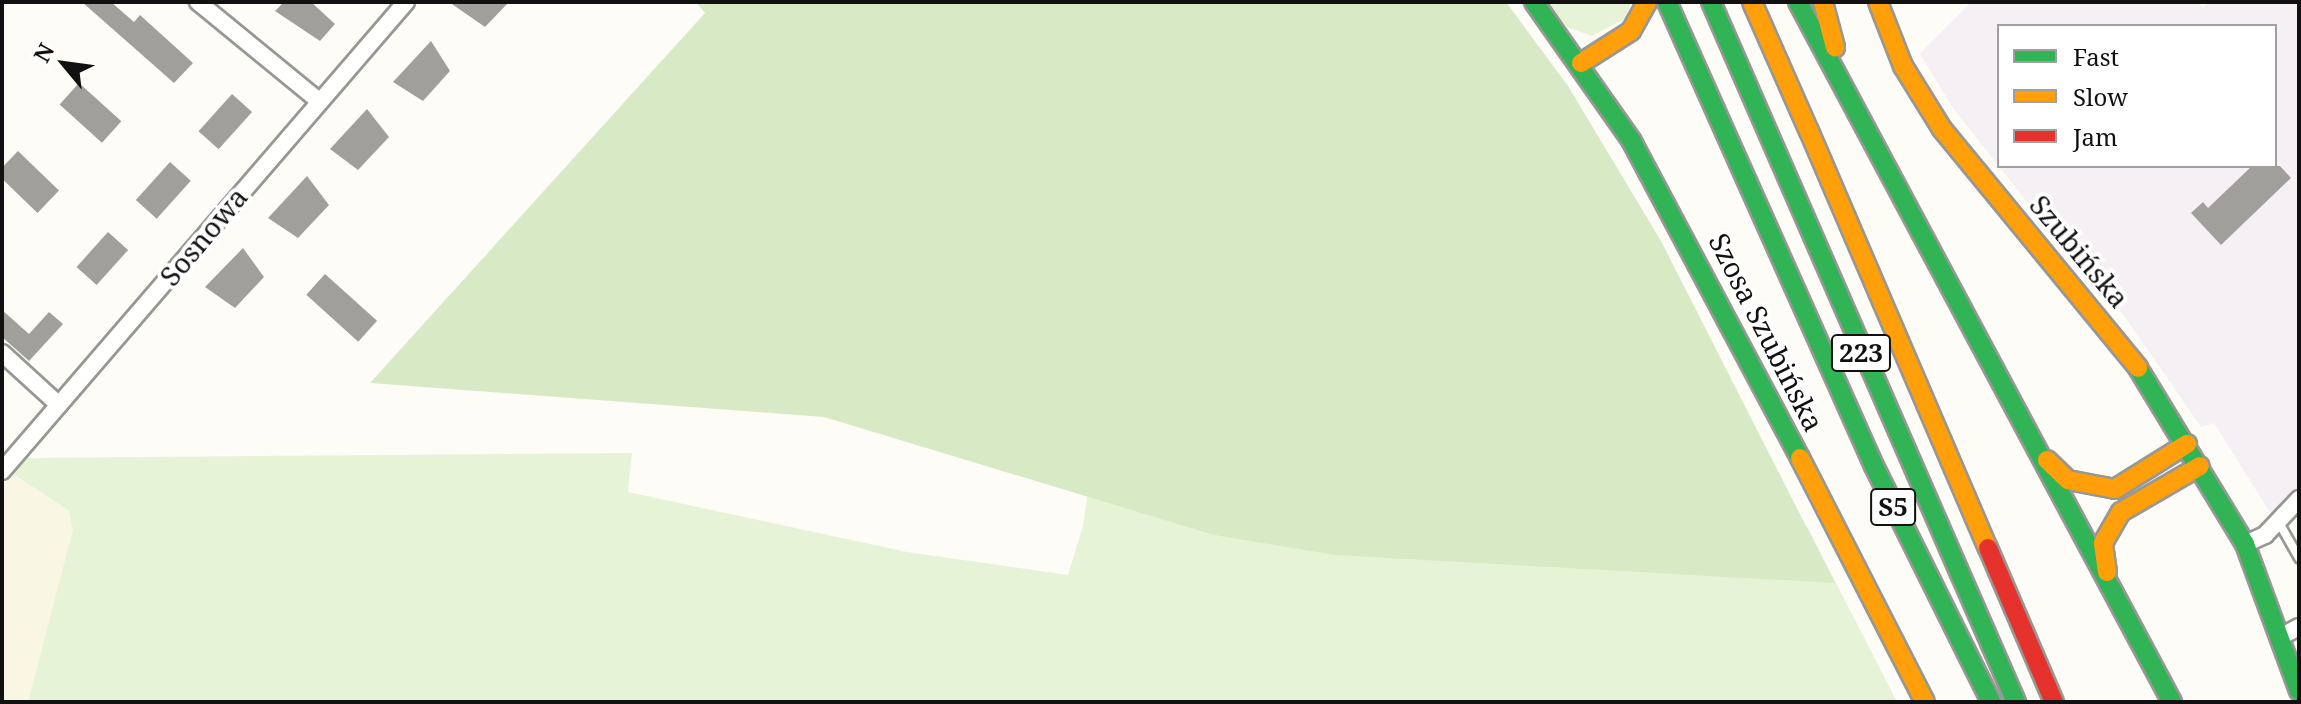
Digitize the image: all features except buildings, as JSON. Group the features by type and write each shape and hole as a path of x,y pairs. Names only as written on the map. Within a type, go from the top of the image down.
{"main road":[{"name":"Szosa Szubińska","path":"1534,2 1581,63 1691,244 1925,702"},
{"path":"1581,63 1631,31 1647,2"},
{"name":"S5","path":"1667,2 1874,466 1991,702"},
{"name":"223","path":"1711,2 2016,702"},
{"name":"223","path":"1752,2 2054,702"},
{"path":"1798,2 1862,129 2108,578 2172,702"},
{"path":"1823,2 1862,129"},
{"name":"Szubińska","path":"1879,8 1942,129 2129,354 2187,444"},
{"path":"2037,450 2068,480 2115,489 2187,444 2245,544 2282,636 2299,691"},
{"path":"2108,578 2103,543 2121,512 2200,466"}],"street":[{"path":"198,2 319,101"},
{"name":"Sosnowa","path":"2,471 406,2"},
{"path":"2,353 59,405"},
{"path":"2245,544 2278,521 2299,499"},
{"path":"2282,636 2299,627"}],"lane":[{"path":"2278,521 2299,558"}],"shaded area":[{"path":"1971,2 2197,2 2203,8 2209,2 2299,2 2299,506 2291,494 2271,514 2214,423 2201,427 2107,291 2045,225 2000,168 2277,168 2277,24 1997,24 1997,164 1953,108 1920,54"},
{"path":"13,474 68,510 73,529 28,702 2,702 2,486"}],"green space":[{"path":"696,2 1506,2 1568,86 1661,241 1835,583 1336,555 1214,535 824,417 370,383 705,13"},
{"path":"1544,2 1632,2 1624,19 1592,36 1567,27"},
{"path":"1097,428 1357,547 1807,526 1897,702 28,702 73,529 68,510 13,474 25,458 632,453 628,492 907,552 1068,575 1083,526"}],"traffic: fast":[{"path":"1534,2 1631,140 1800,458"},
{"path":"1667,2 1874,466 1991,702"},
{"path":"1711,2 2016,702"},
{"path":"1798,2 2172,702"},
{"path":"2138,368 2245,544 2299,691"}],"traffic: slow":[{"path":"1581,63 1631,31 1647,2"},
{"path":"1752,2 1809,131"},
{"path":"1823,2 1835,47"},
{"path":"1878,2 1903,66 1942,129 2138,368"},
{"path":"1809,131 1988,548"},
{"path":"2047,460 2068,480 2115,489 2187,444"},
{"path":"1800,458 1925,702"},
{"path":"2107,572 2103,543 2121,512 2200,466"}],"traffic: jam":[{"path":"1988,548 2054,702"}]}
